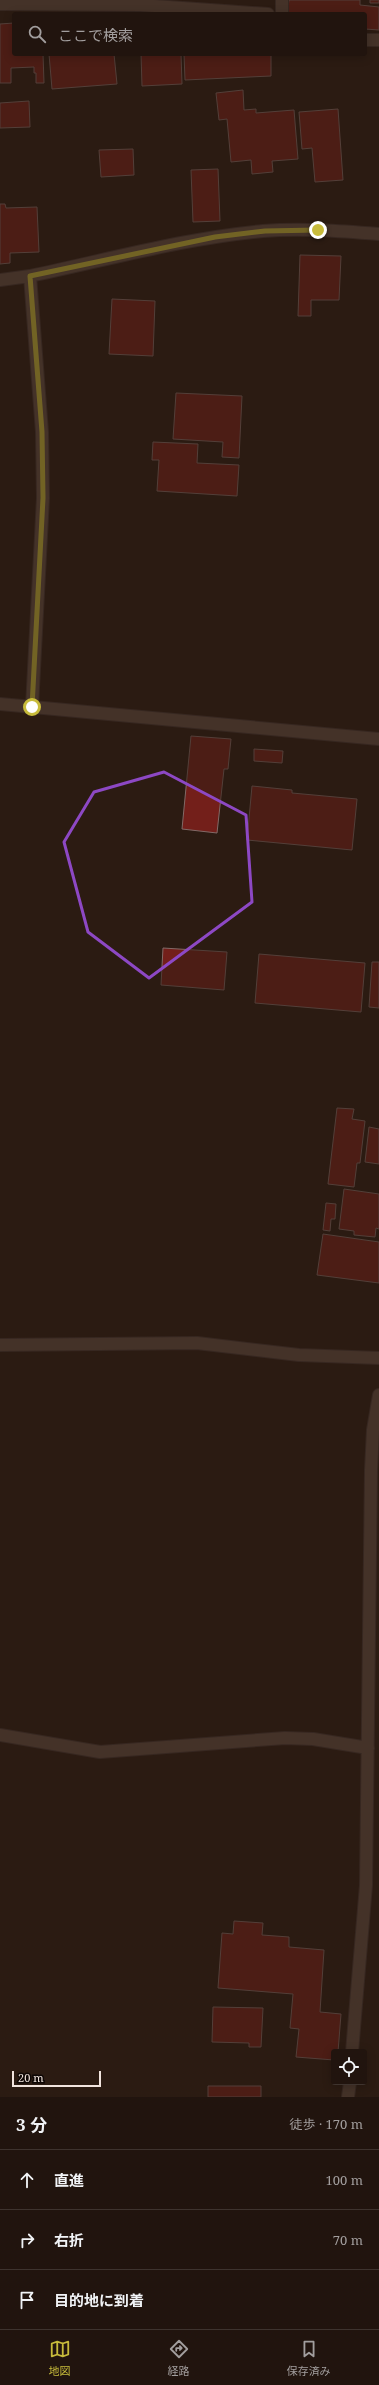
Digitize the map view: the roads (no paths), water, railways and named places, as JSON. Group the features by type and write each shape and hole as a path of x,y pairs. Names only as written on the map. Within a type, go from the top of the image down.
{"street":[{"path":"282,0 282,12"},
{"path":"0,4 140,5 240,12"},
{"path":"367,40 379,40"},
{"path":"0,280 30,276 215,237 265,231 310,230 379,234"},
{"path":"30,276 42,432 43,498 32,707"},
{"path":"0,704 379,739"},
{"path":"0,1345 196,1343 299,1355 379,1358"},
{"path":"352,2049 366,1885 371,1470 373,1430 379,1395"},
{"path":"0,1736 100,1752 285,1738 313,1739 368,1748"},
{"path":"348,2097 350,2085"}]}
